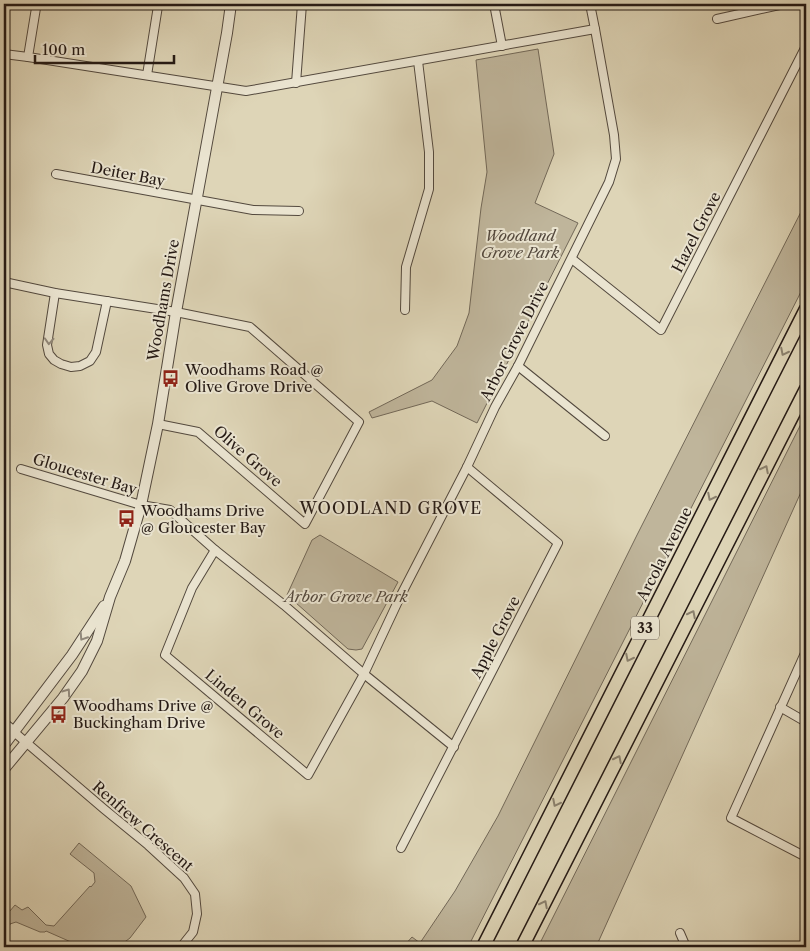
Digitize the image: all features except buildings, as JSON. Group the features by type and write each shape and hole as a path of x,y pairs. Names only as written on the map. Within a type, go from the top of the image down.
{"main road":[{"name":"Arcola Avenue","path":"483,947 806,309"},
{"name":"33","path":"522,947 806,389"}],"street":[{"name":"Woodhams Drive","path":"4,769 63,698 82,670 97,641 110,597 125,560 141,505 158,424 231,4"},
{"path":"296,83 302,4"},
{"path":"494,4 502,46"},
{"path":"4,54 246,91 595,29 590,4"},
{"path":"717,19 784,4"},
{"path":"148,75 158,6"},
{"path":"28,57 36,8"},
{"name":"Arbor Grove Drive","path":"364,674 401,595 572,259 609,182 616,158 614,135 595,29"},
{"name":"Hazel Grove","path":"572,259 661,330 806,46"},
{"path":"406,310 406,267 429,189 429,152 418,61"},
{"name":"Deiter Bay","path":"56,174 253,210 299,211"},
{"path":"4,282 55,293 176,312"},
{"path":"55,293 47,345 49,354 54,360 71,367 80,366 90,361 96,352 107,301"},
{"name":"Olive Grove","path":"158,424 198,432 305,524 359,422 250,327 176,312"},
{"path":"518,366 605,436"},
{"name":"Apple Grove","path":"401,848 558,544 467,467"},
{"name":"Gloucester Bay","path":"21,469 141,505"},
{"path":"141,505 170,510 215,550 454,747"},
{"name":"Linden Grove","path":"215,550 192,588 165,655 308,775 364,674"},
{"name":"Woodhams Drive","path":"4,745 72,655 110,597"},
{"path":"806,651 731,818 806,856"},
{"path":"780,708 806,722"},
{"path":"4,724 14,732"},
{"name":"Renfrew Crescent","path":"14,732 148,845 184,878 195,894 197,914 193,932 181,947"},
{"path":"680,933 686,947"}],"green space":[{"name":"Woodland Grove Park","path":"538,49 554,154 535,203 578,223 477,423 432,401 372,418 369,412 432,380 457,346 469,313 487,172 476,60"},
{"path":"806,202 806,282 468,947 403,947 412,937 420,943 455,891 498,816 637,535"},
{"path":"806,414 806,481 596,947 538,947"},
{"name":"Arbor Grove Park","path":"320,535 398,582 362,649 348,649 287,595 312,540"},
{"path":"79,843 131,886 146,917 130,938 118,947 78,947 46,931 40,932 16,922 10,924 4,939 4,918 15,905 22,910 28,907 46,925 54,926 95,882 94,873 70,854"}],"place":[{"name":"Woodhams Road @ Olive Grove Drive","path":"171,378"},
{"name":"Woodhams Drive @ Gloucester Bay","path":"127,519"},
{"name":"Woodhams Drive @ Buckingham Drive","path":"59,714"}],"district":[{"name":"WOODLAND GROVE","path":"391,508"}]}
